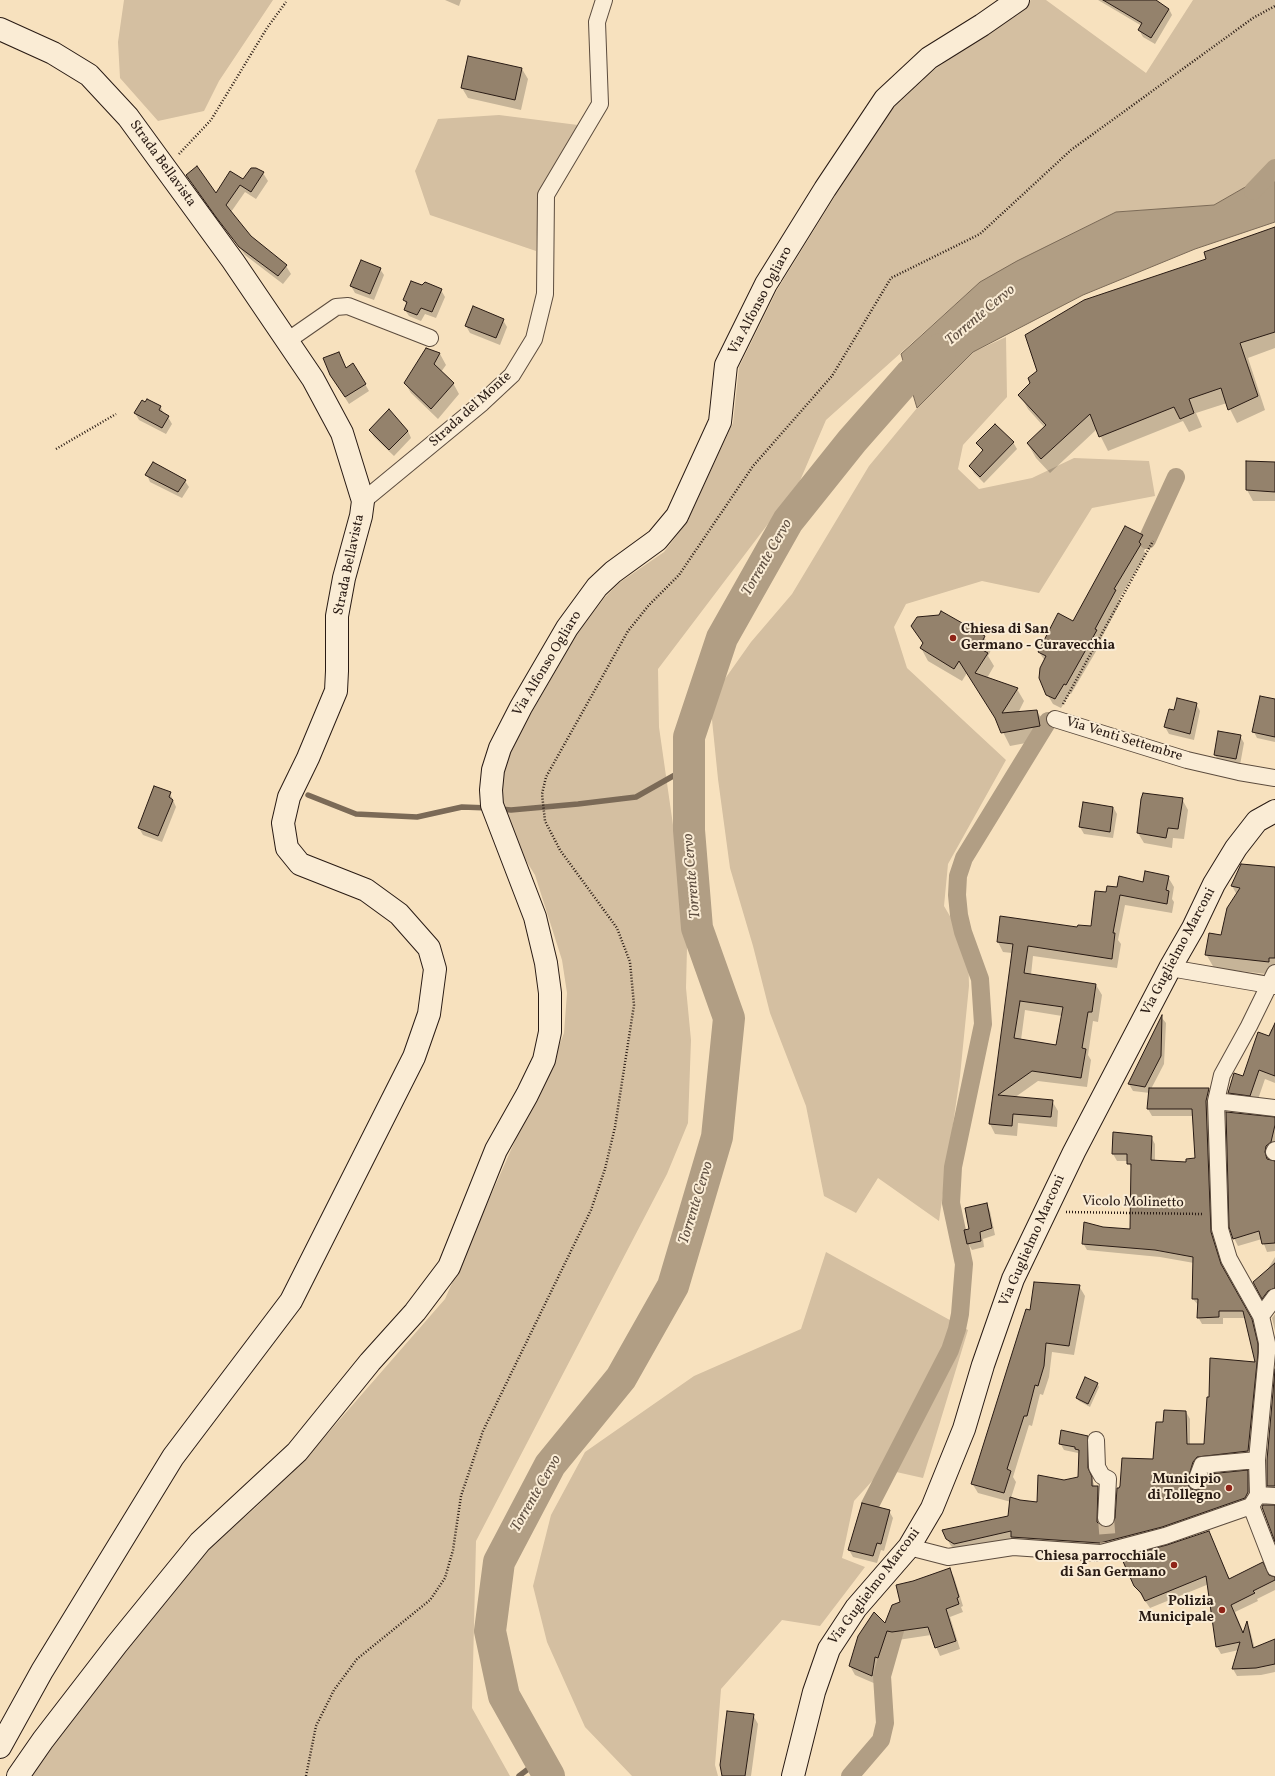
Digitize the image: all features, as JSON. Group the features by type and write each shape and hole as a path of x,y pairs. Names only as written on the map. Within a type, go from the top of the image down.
{"street":[{"name":"Strada del Monte","path":"363,500 492,394 512,375 534,339 546,294 546,195 600,104 597,22 604,0"},
{"name":"Via Alfonso Ogliaro","path":"18,1776 43,1740 112,1650 200,1542 297,1452 370,1362 415,1312 449,1267 496,1150 527,1095 544,1060 550,1032 549,986 546,964 535,917 492,805 491,790 493,770 500,748 521,707 567,628 597,587 613,572 657,540 677,516 720,422 726,365 766,284 846,157 885,99 929,58 982,25 1018,0"},
{"name":"Strada Bellavista","path":"0,29 53,53 90,75 128,117 233,261 313,379 342,433 363,500 344,578 338,616 336,691 308,758 289,797 283,823 287,848 300,864 321,874 366,890 399,914 429,948 435,969 429,1014 414,1057 291,1301 173,1457 42,1671 0,1747"},
{"path":"287,341 336,308 348,306 430,338"},
{"name":"Via Venti Settembre","path":"1055,719 1186,760 1239,772 1275,778"},
{"name":"Via Guglielmo Marconi","path":"793,1776 814,1692 829,1649 856,1608 909,1548 935,1501 964,1429 983,1365 1013,1279 1074,1152 1170,968 1193,928 1214,884 1236,848 1257,821 1275,810"},
{"path":"1170,968 1274,981 1222,1075 1216,1101 1220,1229 1229,1259 1268,1316"},
{"path":"1216,1101 1275,1108"},
{"path":"1275,1297 1268,1316 1270,1343 1254,1501 1275,1568"},
{"path":"1096,1440 1097,1467 1102,1476 1108,1479 1106,1518"},
{"path":"1196,1481 1202,1465 1257,1460"},
{"path":"909,1548 948,1557 1013,1547 1101,1553 1108,1548 1165,1536 1254,1501 1275,1496"}],"path":[{"path":"177,156 211,120 267,28 286,2"},
{"path":"306,1776 316,1726 334,1690 357,1659 430,1600 445,1578 453,1550 461,1496 483,1431 591,1210 605,1168 615,1126 634,1005 630,962 617,928 560,850 544,821 542,794 546,777 628,631 649,605 679,575 752,466 832,376 891,278 980,234 1071,150 1253,18 1275,6"},
{"path":"56,449 116,414"},
{"name":"Via Venti Settembre","path":"1055,719 1153,541"},
{"name":"Vicolo Molinetto","path":"1046,1211 1159,1215 1219,1214"}],"shaded area":[{"path":"124,0 273,0 219,81 204,111 158,121 120,78 118,42"},
{"path":"1031,0 1046,0 1146,73 1193,0 1275,0 1275,170 1214,205 1116,212 980,282 826,420 799,483 658,669 659,727 673,825 688,908 686,988 691,1040 688,1123 667,1174 476,1541 472,1708 510,1776 31,1776 73,1717 178,1582 208,1549 254,1509 308,1456 445,1299 518,1134 542,1089 564,1033 567,993 562,960 535,875 503,824 499,769 577,634 605,597 619,583 664,552 687,522 733,423 739,367 777,290 835,196 893,108 934,70"},
{"path":"499,115 578,125 539,193 536,251 430,215 415,171 438,119"},
{"path":"1006,337 1007,397 963,445 958,469 979,489 1032,478 1074,458 1149,461 1155,496 1092,508 1039,593 982,581 906,604 894,627 907,668 1006,760 948,864 944,906 968,947 969,986 960,1076 939,1221 878,1178 856,1213 824,1196 806,1106 770,1013 753,946 730,868 718,779 710,700 751,642 792,594 869,466 917,408 973,352"},
{"path":"826,1252 968,1330 923,1478 883,1469 854,1501 842,1558 865,1567 820,1626 782,1620 721,1689 715,1765 718,1776 632,1776 585,1727 547,1642 533,1586 551,1515 585,1452 694,1376 801,1329"}],"water":[{"path":"1275,170 1275,222 1195,249 1083,295 973,352 917,408 901,354 980,282 1017,261 1116,212 1214,205"}],"building":[{"path":"1103,0 1156,0 1169,9 1151,38 1138,30 1142,23"},
{"path":"468,56 522,68 515,100 461,88"},
{"path":"197,166 216,193 230,171 243,179 251,168 256,168 264,172 251,192 240,185 226,205 251,236 287,265 278,276 239,247 216,217 186,175"},
{"path":"1275,227 1275,332 1240,343 1258,396 1228,410 1221,388 1189,399 1194,413 1180,419 1174,407 1099,437 1090,414 1041,459 1027,443 1046,425 1018,395 1030,383 1028,378 1037,371 1025,335 1084,300 1206,259 1204,252"},
{"path":"361,260 381,268 370,294 350,286"},
{"path":"411,281 422,285 425,282 442,289 432,312 421,308 417,315 404,310 407,302 403,300"},
{"path":"473,306 504,319 496,338 465,326"},
{"path":"426,348 440,353 434,364 454,383 431,409 404,383"},
{"path":"339,352 346,368 353,363 366,384 345,397 330,375 323,358"},
{"path":"147,399 161,406 159,410 169,416 162,428 134,413 142,400 145,402"},
{"path":"389,409 408,431 389,450 369,430"},
{"path":"995,424 1014,442 980,477 969,466 983,450 976,443"},
{"path":"1246,461 1275,462 1275,492 1246,490"},
{"path":"153,462 186,480 178,492 145,475"},
{"path":"1125,526 1143,535 1139,542 1141,544 1114,589 1116,590 1095,629 1097,630 1066,685 1064,684 1055,699 1046,695 1039,678 1040,668 1046,656 1038,652 1058,613 1073,621"},
{"path":"941,611 985,636 979,648 988,653 975,673 1018,688 1002,713 1037,710 1040,726 1001,733 995,718 959,661 954,669 920,648 923,643 911,626 917,617 939,615"},
{"path":"1260,696 1275,699 1275,737 1252,732"},
{"path":"1177,698 1197,703 1190,734 1164,727 1169,709 1174,710"},
{"path":"1218,731 1241,735 1236,759 1214,755"},
{"path":"154,786 171,792 169,797 173,800 158,836 138,828"},
{"path":"1143,793 1183,798 1178,829 1168,828 1166,838 1137,833"},
{"path":"1083,802 1113,807 1110,832 1079,827"},
{"path":"1241,864 1275,867 1275,958 1269,958 1269,962 1205,955 1209,933 1221,935 1227,908 1240,888 1231,886"},
{"path":"1145,871 1169,876 1166,890 1169,891 1167,904 1120,895 1113,933 1115,933 1112,959 1028,946 1024,973 1096,984 1092,1012 1088,1012 1082,1048 1086,1049 1081,1078 1032,1071 998,1095 1053,1100 1051,1117 1013,1114 1012,1126 989,1124 1013,944 997,942 1000,916 1077,927 1078,925 1091,926 1095,891 1106,892 1107,886 1117,887 1119,876 1143,882","holes":["1020,1001 1063,1007 1056,1045 1014,1038"]},
{"path":"1162,1015 1161,1056 1145,1087 1128,1084"},
{"path":"1275,1023 1275,1076 1259,1070 1250,1096 1228,1093 1234,1073 1243,1076 1258,1032 1269,1036"},
{"path":"1149,1088 1209,1088 1206,1101 1211,1232 1221,1264 1252,1319 1258,1344 1258,1353 1248,1451 1197,1457 1193,1462 1187,1482 1189,1487 1193,1490 1198,1490 1205,1485 1209,1474 1248,1470 1248,1492 1245,1498 1162,1527 1100,1543 1011,1537 1011,1531 954,1544 946,1539 942,1530 1008,1516 1010,1497 1037,1502 1038,1475 1064,1480 1078,1477 1079,1450 1075,1449 1075,1447 1059,1444 1061,1430 1088,1436 1088,1468 1092,1477 1092,1486 1098,1486 1097,1522 1101,1526 1111,1526 1115,1518 1117,1488 1120,1486 1122,1458 1153,1459 1156,1422 1163,1422 1164,1410 1186,1411 1187,1444 1204,1444 1207,1397 1209,1397 1210,1358 1255,1362 1243,1311 1219,1311 1219,1317 1197,1318 1198,1299 1192,1299 1193,1257 1155,1250 1082,1244 1084,1222 1103,1227 1130,1229 1131,1164 1127,1164 1127,1154 1112,1154 1113,1132 1152,1136 1151,1160 1186,1162 1186,1159 1195,1158 1192,1109 1147,1109"},
{"path":"1226,1112 1275,1117 1275,1125 1271,1142 1266,1146 1265,1152 1267,1159 1275,1161 1275,1243 1262,1244 1259,1231 1233,1239 1229,1227"},
{"path":"987,1203 992,1228 980,1232 981,1241 967,1244 964,1230 969,1229 965,1208"},
{"path":"1275,1263 1275,1288 1268,1291 1262,1299 1253,1282"},
{"path":"1034,1282 1080,1285 1069,1346 1046,1343 1044,1366 1038,1386 1035,1385 1027,1416 1024,1416 1007,1469 1011,1471 1004,1493 971,1484 1026,1309 1030,1310"},
{"path":"1275,1369 1275,1486 1267,1486 1267,1460"},
{"path":"1085,1377 1098,1383 1088,1404 1076,1398"},
{"path":"862,1503 890,1510 881,1544 877,1543 873,1556 848,1550"},
{"path":"1263,1505 1275,1505 1275,1542 1262,1507"},
{"path":"1209,1531 1229,1579 1263,1562 1269,1575 1275,1577 1275,1580 1253,1591 1255,1593 1231,1605 1243,1633 1247,1621 1253,1648 1275,1639 1275,1664 1256,1668 1232,1669 1240,1642 1216,1647 1206,1576 1145,1601 1141,1593 1134,1586 1121,1557 1167,1545"},
{"path":"950,1568 959,1597 957,1598 959,1604 946,1609 956,1641 935,1648 928,1627 892,1632 887,1631 878,1658 875,1657 872,1676 849,1666 858,1636 874,1612 885,1623 892,1605 900,1602 896,1585 913,1581"},
{"path":"727,1711 754,1714 745,1776 722,1776 720,1765"}],"waterway":[{"path":"1253,191 1275,168"},
{"name":"Torrente Cervo","path":"549,1776 504,1696 490,1631 499,1562 550,1465 621,1378 673,1286 717,1137 729,1018 697,928 689,830 689,737 722,638 788,521 852,441 910,375 941,349"},
{"path":"1147,540 1176,477"},
{"path":"870,1505 950,1350 960,1314 964,1264 951,1203 953,1167 983,1024 980,979 963,932 959,915 957,895 958,876 964,858 1048,721"},
{"path":"500,809 511,810 636,797 689,767"},
{"path":"308,795 356,814 417,817 462,807 489,808"},
{"path":"850,1776 881,1740 885,1723 882,1676 899,1616"},
{"path":"519,1776 540,1760"}],"tunnel":[{"path":"1106,1518 1108,1544"}],"place":[{"name":"Chiesa di San Germano - Curavecchia","path":"953,638"},
{"name":"Municipio di Tollegno","path":"1229,1488"},
{"name":"Chiesa parrocchiale di San Germano","path":"1174,1565"},
{"name":"Polizia Municipale","path":"1222,1610"}]}
